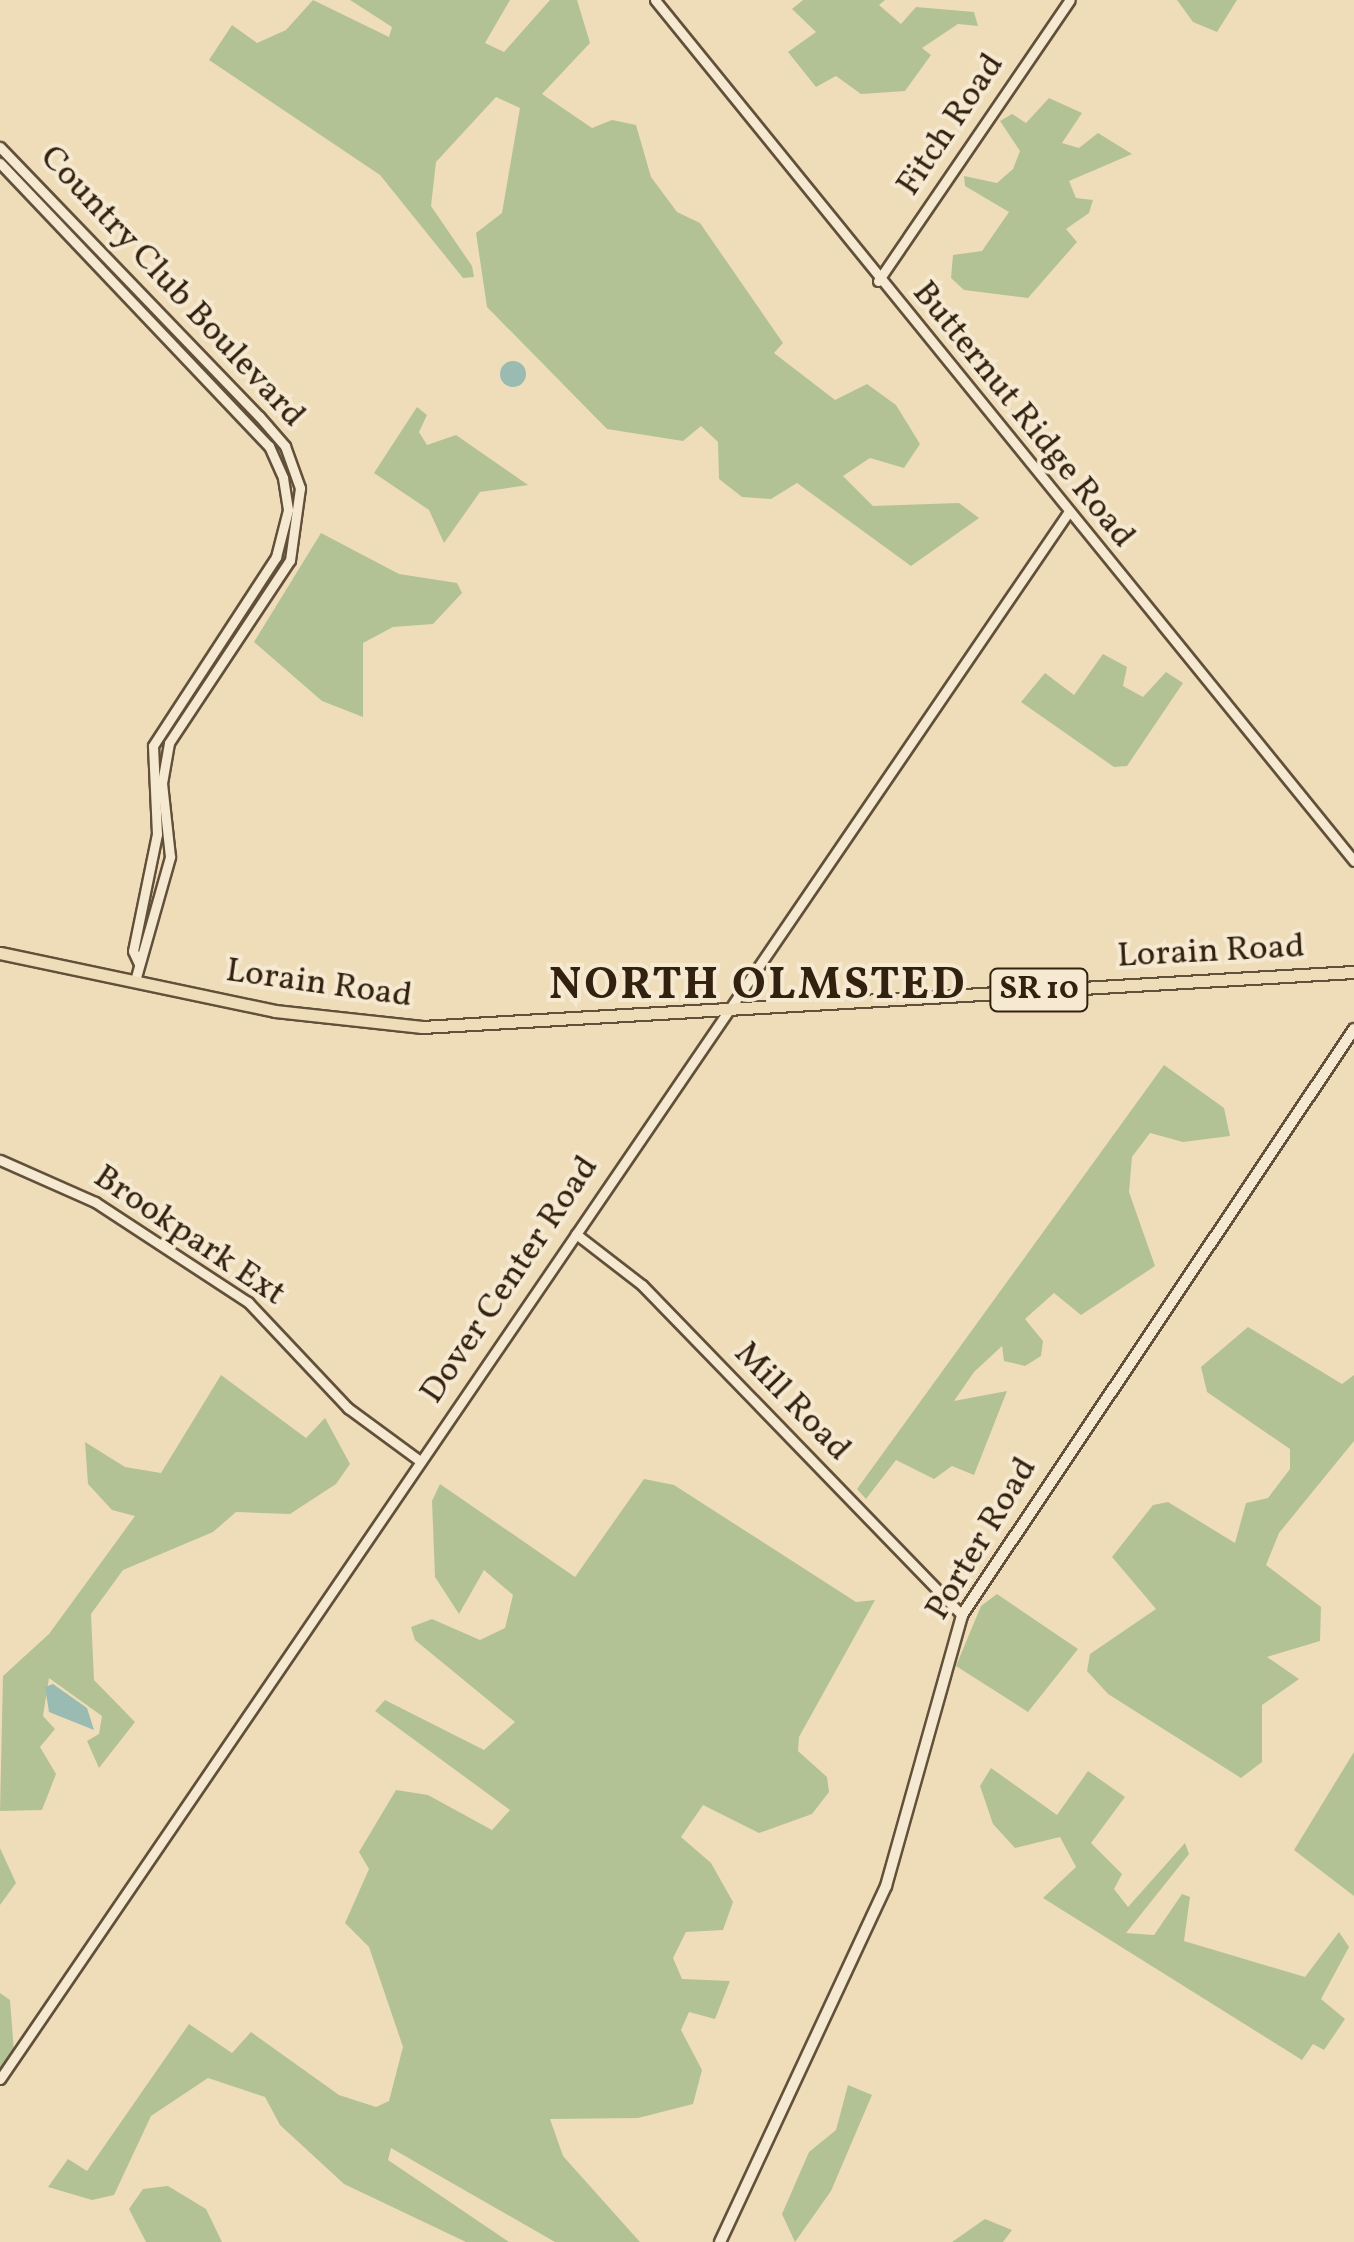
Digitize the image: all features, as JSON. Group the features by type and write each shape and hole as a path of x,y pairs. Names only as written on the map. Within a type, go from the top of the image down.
{"main road":[{"name":"Lorain Road","path":"0,953 389,1026 724,1011 1354,972"},
{"name":"Porter Road","path":"720,2242 886,1886 962,1615 1354,1030"}],"street":[{"name":"Butternut Ridge Road","path":"654,0 878,281 1354,860"},
{"name":"Fitch Road","path":"878,281 1070,0"},
{"name":"Country Club Boulevard","path":"0,147 260,416 285,446 300,488 290,560 169,743 162,783 170,857 135,981"},
{"name":"Country Club Boulevard","path":"0,163 258,434 284,478 288,510 276,556 153,746 157,834 133,951 139,964"},
{"name":"Dover Center Road","path":"0,2079 724,1011 1068,513"},
{"name":"Brookpark Ext","path":"0,1160 95,1202 248,1302 348,1408 420,1461"},
{"name":"Mill Road","path":"576,1234 642,1284 962,1615"}],"green space":[{"path":"313,0 389,37 392,27 350,0 510,0 485,43 504,52 550,0 577,0 590,43 542,94 592,128 612,120 636,125 651,177 677,212 700,223 783,343 774,353 835,400 867,384 896,405 920,444 904,468 870,458 843,476 873,506 959,503 979,518 911,566 797,483 771,499 742,497 719,479 718,442 701,426 683,441 607,429 487,307 476,233 502,213 520,108 496,97 436,162 431,206 472,266 474,277 463,278 380,175 209,60 232,25 257,43 286,30"},
{"path":"803,0 885,0 879,5 901,24 916,7 974,12 978,26 958,24 922,48 931,55 905,91 861,94 836,76 816,87 788,52 816,32 792,9"},
{"path":"1177,0 1237,0 1217,32 1193,22"},
{"path":"1049,98 1082,113 1062,143 1079,148 1098,133 1132,154 1069,181 1076,198 1093,200 1089,213 1066,229 1077,242 1028,298 964,290 951,278 953,255 982,251 1009,212 965,186 964,176 997,183 1013,169 1020,151 1000,121 1012,114 1026,123"},
{"path":"417,407 427,415 419,432 427,445 456,435 528,485 480,492 444,543 429,510 374,473"},
{"path":"321,533 399,574 457,583 462,593 433,624 393,627 363,643 363,717 322,701 254,642"},
{"path":"1103,654 1127,667 1123,686 1143,697 1166,672 1183,683 1127,766 1114,767 1021,702 1045,673 1074,695"},
{"path":"1164,1065 1224,1108 1230,1136 1183,1142 1150,1133 1132,1157 1129,1192 1155,1266 1081,1315 1054,1293 1025,1319 1043,1341 1041,1356 1025,1366 1004,1361 1002,1346 974,1372 954,1401 1007,1391 974,1475 952,1466 934,1479 896,1460 866,1499 857,1489"},
{"path":"1248,1327 1342,1384 1354,1375 1354,1441 1279,1533 1266,1565 1321,1607 1320,1641 1267,1657 1299,1679 1262,1705 1262,1762 1241,1778 1108,1694 1087,1671 1090,1654 1156,1609 1112,1557 1153,1505 1168,1502 1235,1543 1246,1503 1268,1498 1290,1469 1290,1449 1207,1392 1201,1367"},
{"path":"221,1375 306,1438 325,1418 350,1464 336,1484 290,1514 236,1512 213,1532 123,1570 91,1614 94,1680 135,1722 99,1768 87,1741 99,1734 102,1716 49,1678 43,1716 55,1729 40,1747 56,1774 42,1810 0,1811 3,1676 49,1634 135,1516 112,1510 88,1484 85,1442 125,1467 161,1473"},
{"path":"644,1479 674,1485 856,1602 875,1600 799,1737 798,1751 827,1777 829,1792 812,1814 759,1833 703,1805 681,1837 711,1863 733,1902 723,1930 686,1932 673,1958 682,1979 730,1981 715,2019 689,2012 681,2030 702,2070 693,2104 638,2118 550,2119 563,2156 640,2242 555,2242 391,2148 388,2160 509,2242 466,2242 344,2184 280,2125 265,2097 208,2078 151,2116 114,2195 92,2200 48,2187 68,2159 87,2171 189,2024 232,2053 251,2032 339,2095 376,2107 389,2101 403,2047 369,1947 345,1923 369,1869 359,1852 396,1790 428,1795 492,1830 510,1810 375,1711 385,1700 484,1750 515,1722 415,1640 411,1627 432,1619 480,1640 505,1628 513,1595 484,1570 459,1614 435,1577 432,1501 440,1484 575,1577"},
{"path":"997,1594 1078,1649 1028,1712 956,1666 981,1606"},
{"path":"1354,1752 1354,1896 1294,1850"},
{"path":"991,1768 1057,1815 1088,1771 1125,1797 1091,1843 1122,1874 1114,1889 1128,1907 1185,1843 1189,1854 1126,1933 1154,1935 1182,1894 1190,1897 1184,1941 1305,1977 1339,1932 1349,1947 1321,1999 1345,2019 1324,2050 1313,2044 1302,2060 1043,1898 1076,1867 1060,1837 1015,1848 993,1824 980,1786"},
{"path":"0,1848 16,1883 0,1905"},
{"path":"0,1993 10,2000 14,2052 0,2068"},
{"path":"848,2085 872,2095 831,2191 795,2242 782,2214 809,2152 836,2130"},
{"path":"168,2186 206,2209 222,2242 146,2242 129,2209 143,2189"},
{"path":"985,2219 1012,2230 1003,2242 952,2242"}],"water":[{"path":"513,361 522,365 526,374 522,383 513,387 504,383 500,374 504,365"},
{"path":"53,1684 87,1708 94,1730 49,1712 45,1687"}],"district":[{"name":"NORTH OLMSTED","path":"758,987"}]}
